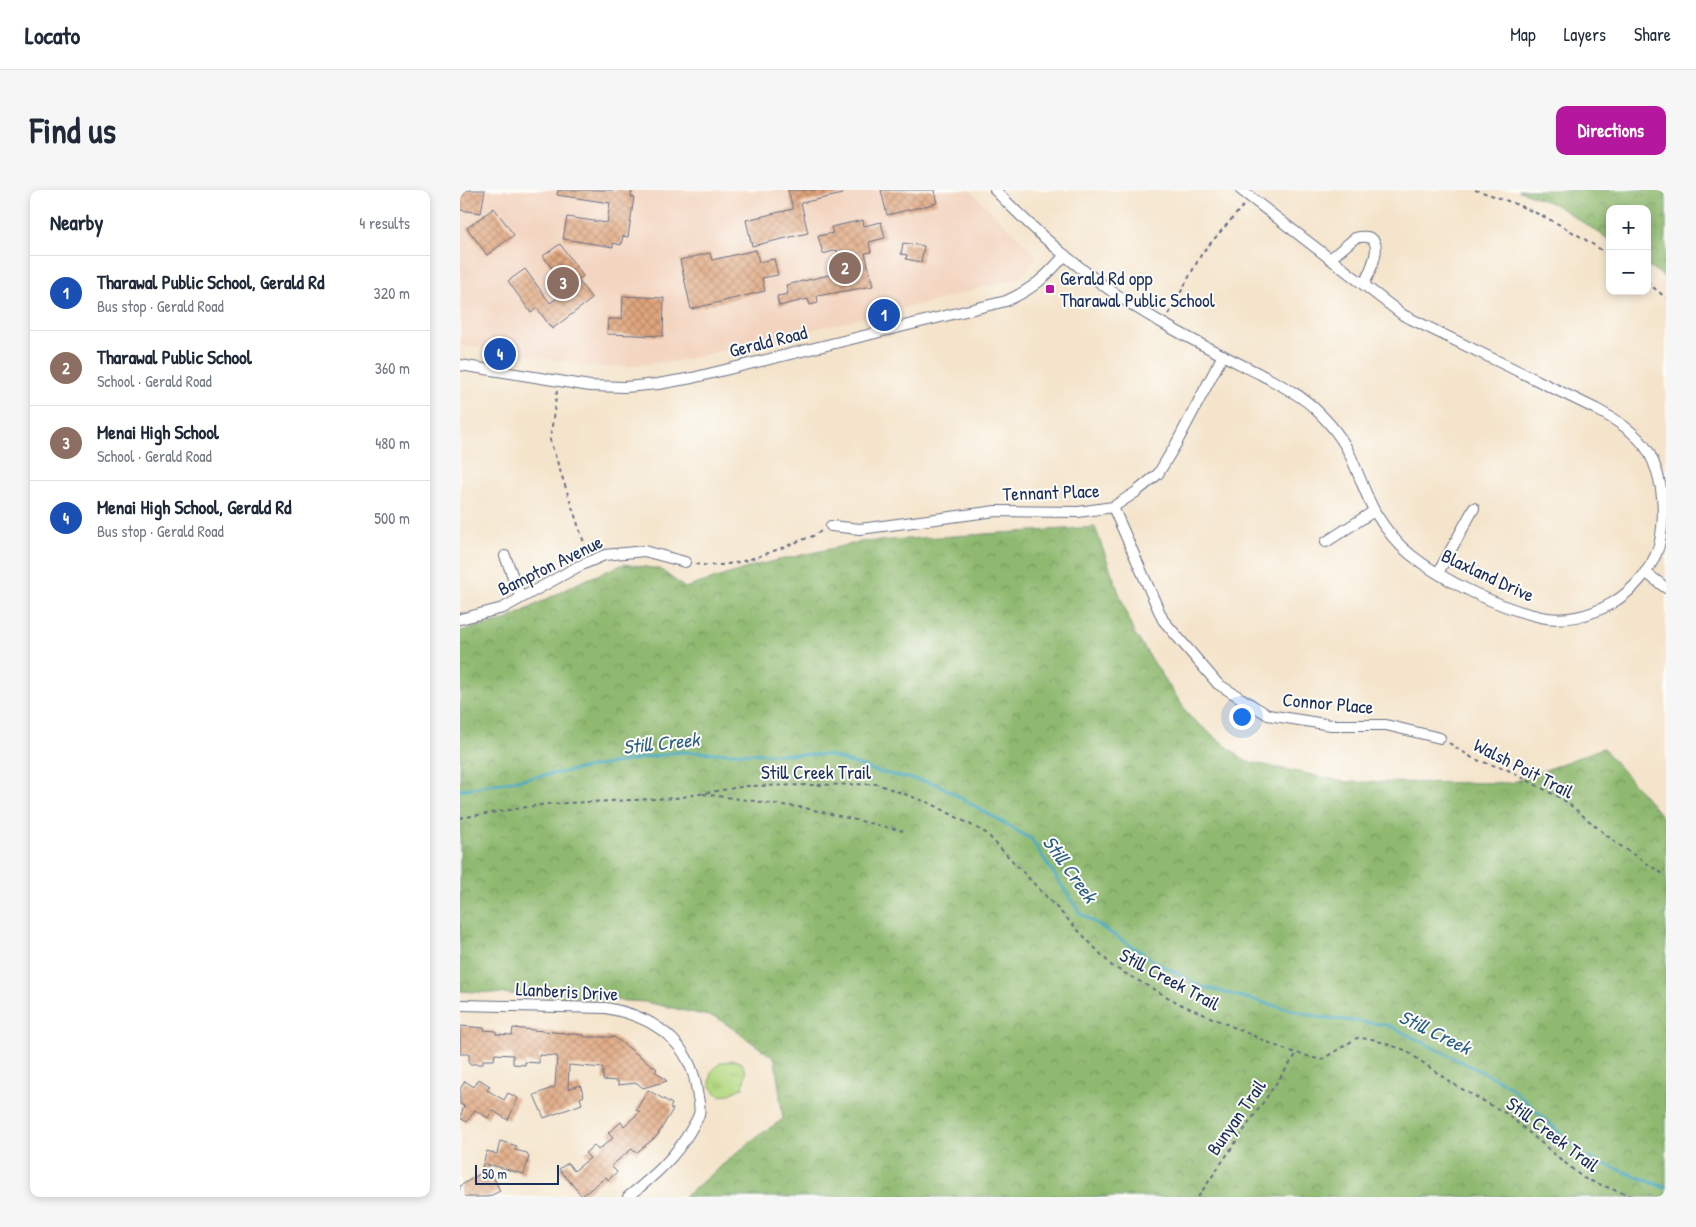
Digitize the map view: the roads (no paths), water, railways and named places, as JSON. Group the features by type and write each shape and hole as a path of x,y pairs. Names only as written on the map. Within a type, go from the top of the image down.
{"street":[{"name":"Blaxland Drive","path":"995,190 1035,230 1102,285 1163,324 1284,387 1310,404 1330,425 1349,452 1374,511 1390,534 1410,554 1438,573 1516,611 1544,618 1569,619 1599,611 1623,595 1645,572 1659,546 1663,519 1663,496 1656,470 1647,450 1635,436 1617,420 1596,409 1403,315 1241,190"},
{"path":"1330,259 1355,238 1371,239 1377,254 1364,284"},
{"name":"Gerald Road","path":"460,365 590,386 625,387 684,379 983,308 1026,292 1041,281 1065,255"},
{"name":"Tennant Place","path":"830,526 860,529 996,511 1078,512 1113,507 1136,492 1158,474 1223,355"},
{"name":"Connor Place","path":"1113,507 1163,620 1218,684 1268,715 1331,725 1386,725 1440,738"},
{"path":"1438,573 1474,508"},
{"path":"1326,542 1374,511"},
{"name":"Bampton Avenue","path":"460,619 495,611 591,561 617,552 644,551 685,562"},
{"path":"505,556 521,598"},
{"path":"1645,572 1666,588"},
{"name":"Llanberis Drive","path":"460,1005 606,1008 646,1019 666,1033 680,1047 693,1073 700,1114 679,1150 652,1177 628,1197"}],"waterway":[{"name":"Still Creek","path":"460,790 678,752 828,755 879,772 937,784 1031,839 1080,913 1156,962 1203,987 1319,1017 1388,1025 1508,1085 1586,1157 1666,1188"}],"place":[{"name":"Tharawal Public School","path":"845,268"},
{"name":"Menai High School","path":"563,283"},
{"name":"Gerald Rd opp Tharawal Public School","path":"1050,289"},
{"name":"Tharawal Public School, Gerald Rd","path":"884,315"},
{"name":"Menai High School, Gerald Rd","path":"500,354"}]}
